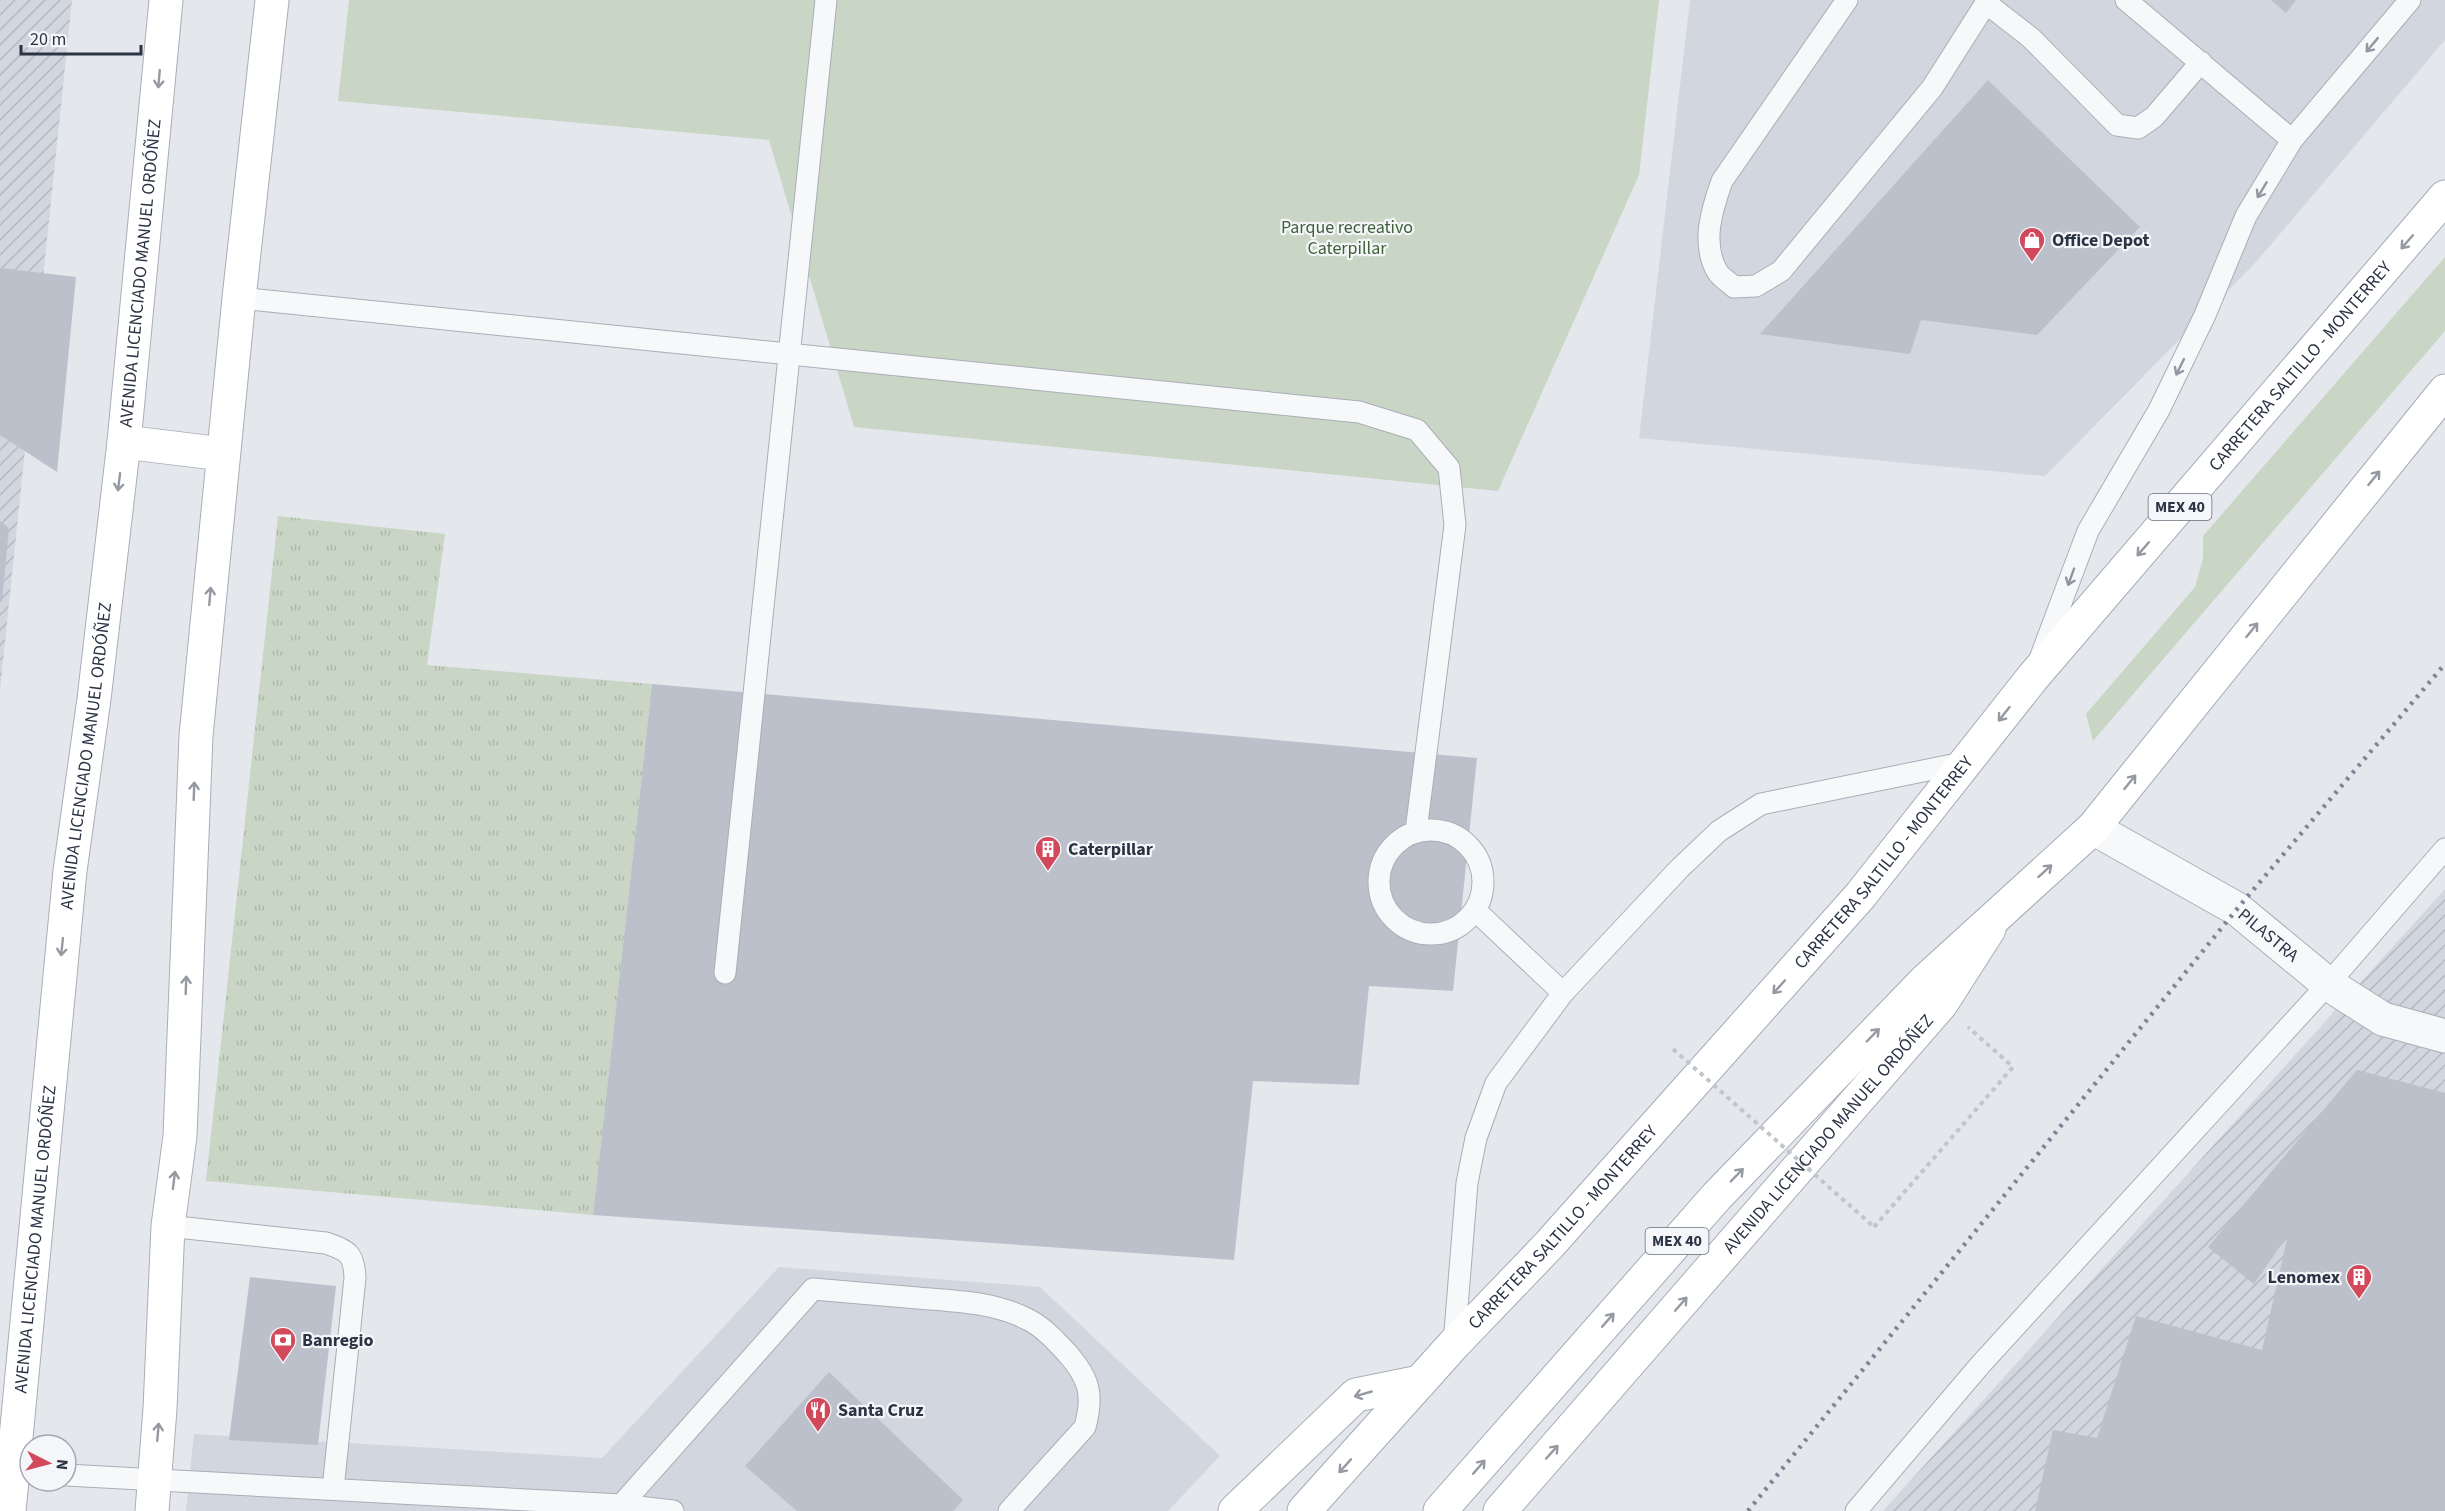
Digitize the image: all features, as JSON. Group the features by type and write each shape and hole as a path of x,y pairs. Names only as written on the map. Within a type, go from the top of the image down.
{"main road":[{"name":"AVENIDA LICENCIADO MANUEL ORDÓÑEZ","path":"9,1511 70,871 94,699 124,442 166,0"},
{"path":"153,1496 160,1408 168,1226 180,1136 196,736 238,298 272,0"},
{"name":"CARRETERA SALTILLO - MONTERREY","path":"1304,1511 1454,1344 1549,1245 1860,896 2033,677 2445,197"},
{"name":"MEX 40","path":"1440,1511 1717,1196 1925,981 2093,828 2445,391"},
{"path":"124,442 224,454"},
{"name":"AVENIDA LICENCIADO MANUEL ORDÓÑEZ","path":"1500,1511 1941,1004 2002,910"},
{"path":"1235,1511 1356,1395 1420,1382"}],"street":[{"name":"PILASTRA","path":"2093,828 2237,909 2328,984 2383,1018 2445,1036"}],"lane":[{"path":"725,973 826,0"},
{"path":"1848,0 1722,181 1713,206 1709,252 1718,273 1734,287 1756,286 1781,271 1932,88 1986,1 2031,38 2117,125 2138,128 2154,117 2200,62"},
{"path":"2126,0 2292,140"},
{"path":"2033,677 2088,531 2159,410 2205,315 2246,216 2292,140 2410,0"},
{"path":"238,298 1359,412 1417,430 1449,468 1455,525 1416,831"},
{"path":"1454,1344 1467,1183 1476,1138 1496,1083 1563,993 1678,869 1710,838 1761,804 1967,762"},
{"path":"1434,829 1452,833 1467,843 1478,858 1484,875 1482,893 1475,910 1463,924 1447,932 1429,934 1411,930 1396,920 1384,906 1379,888 1380,870 1387,853 1400,840 1416,831 1434,829"},
{"path":"1856,1511 1981,1364 2328,984 2445,849"},
{"path":"1475,910 1563,993"},
{"path":"168,1226 326,1243 347,1251 354,1262 355,1278 333,1489"},
{"path":"618,1508 813,1289 969,1302 1001,1308 1029,1320 1051,1335 1082,1370 1088,1389 1090,1410 1085,1427 1009,1511"},
{"path":"78,1478 153,1496 333,1489 673,1511"}],"path":[{"path":"1673,1049 1874,1227 2013,1067 1941,1004"}],"shaded area":[{"path":"0,0 72,0 0,690"},
{"path":"1690,0 2445,0 2445,40 2256,262 2045,476 1639,438"},
{"name":"Lenomex","path":"2445,889 2445,1511 1883,1511"},
{"path":"779,1267 1040,1287 1220,1456 1168,1511 186,1511 194,1434 602,1458"}],"green space":[{"name":"Parque recreativo Caterpillar","path":"349,0 1659,0 1639,175 1498,491 854,427 769,140 338,101"},
{"path":"2445,257 2445,331 2093,741 2086,714 2195,587 2203,559 2203,536"},
{"path":"278,516 445,534 427,665 652,684 593,1215 206,1181"}],"building":[{"path":"2271,0 2296,0 2286,13"},
{"path":"1988,80 2140,227 2037,335 1921,320 1910,354 1760,334"},
{"path":"0,268 76,277 57,472 0,435"},
{"path":"0,521 9,528 2,602 0,602"},
{"name":"Caterpillar","path":"652,684 1477,758 1453,991 1369,986 1359,1085 1253,1081 1234,1260 593,1215"},
{"name":"Lenomex","path":"2357,1070 2445,1093 2445,1511 2035,1511 2053,1430 2097,1438 2136,1316 2262,1350 2288,1235 2254,1284 2208,1247"},
{"name":"Banregio","path":"250,1277 336,1286 318,1445 229,1440"},
{"path":"829,1372 963,1500 953,1511 797,1511 745,1466"}],"railway":[{"path":"1748,1511 2237,909 2445,664"}],"place":[{"name":"Office Depot","path":"2032,263"},
{"name":"Caterpillar","path":"1048,872"},
{"name":"Lenomex","path":"2359,1300"},
{"name":"Banregio","path":"283,1363"},
{"name":"Santa Cruz","path":"818,1433"}]}
